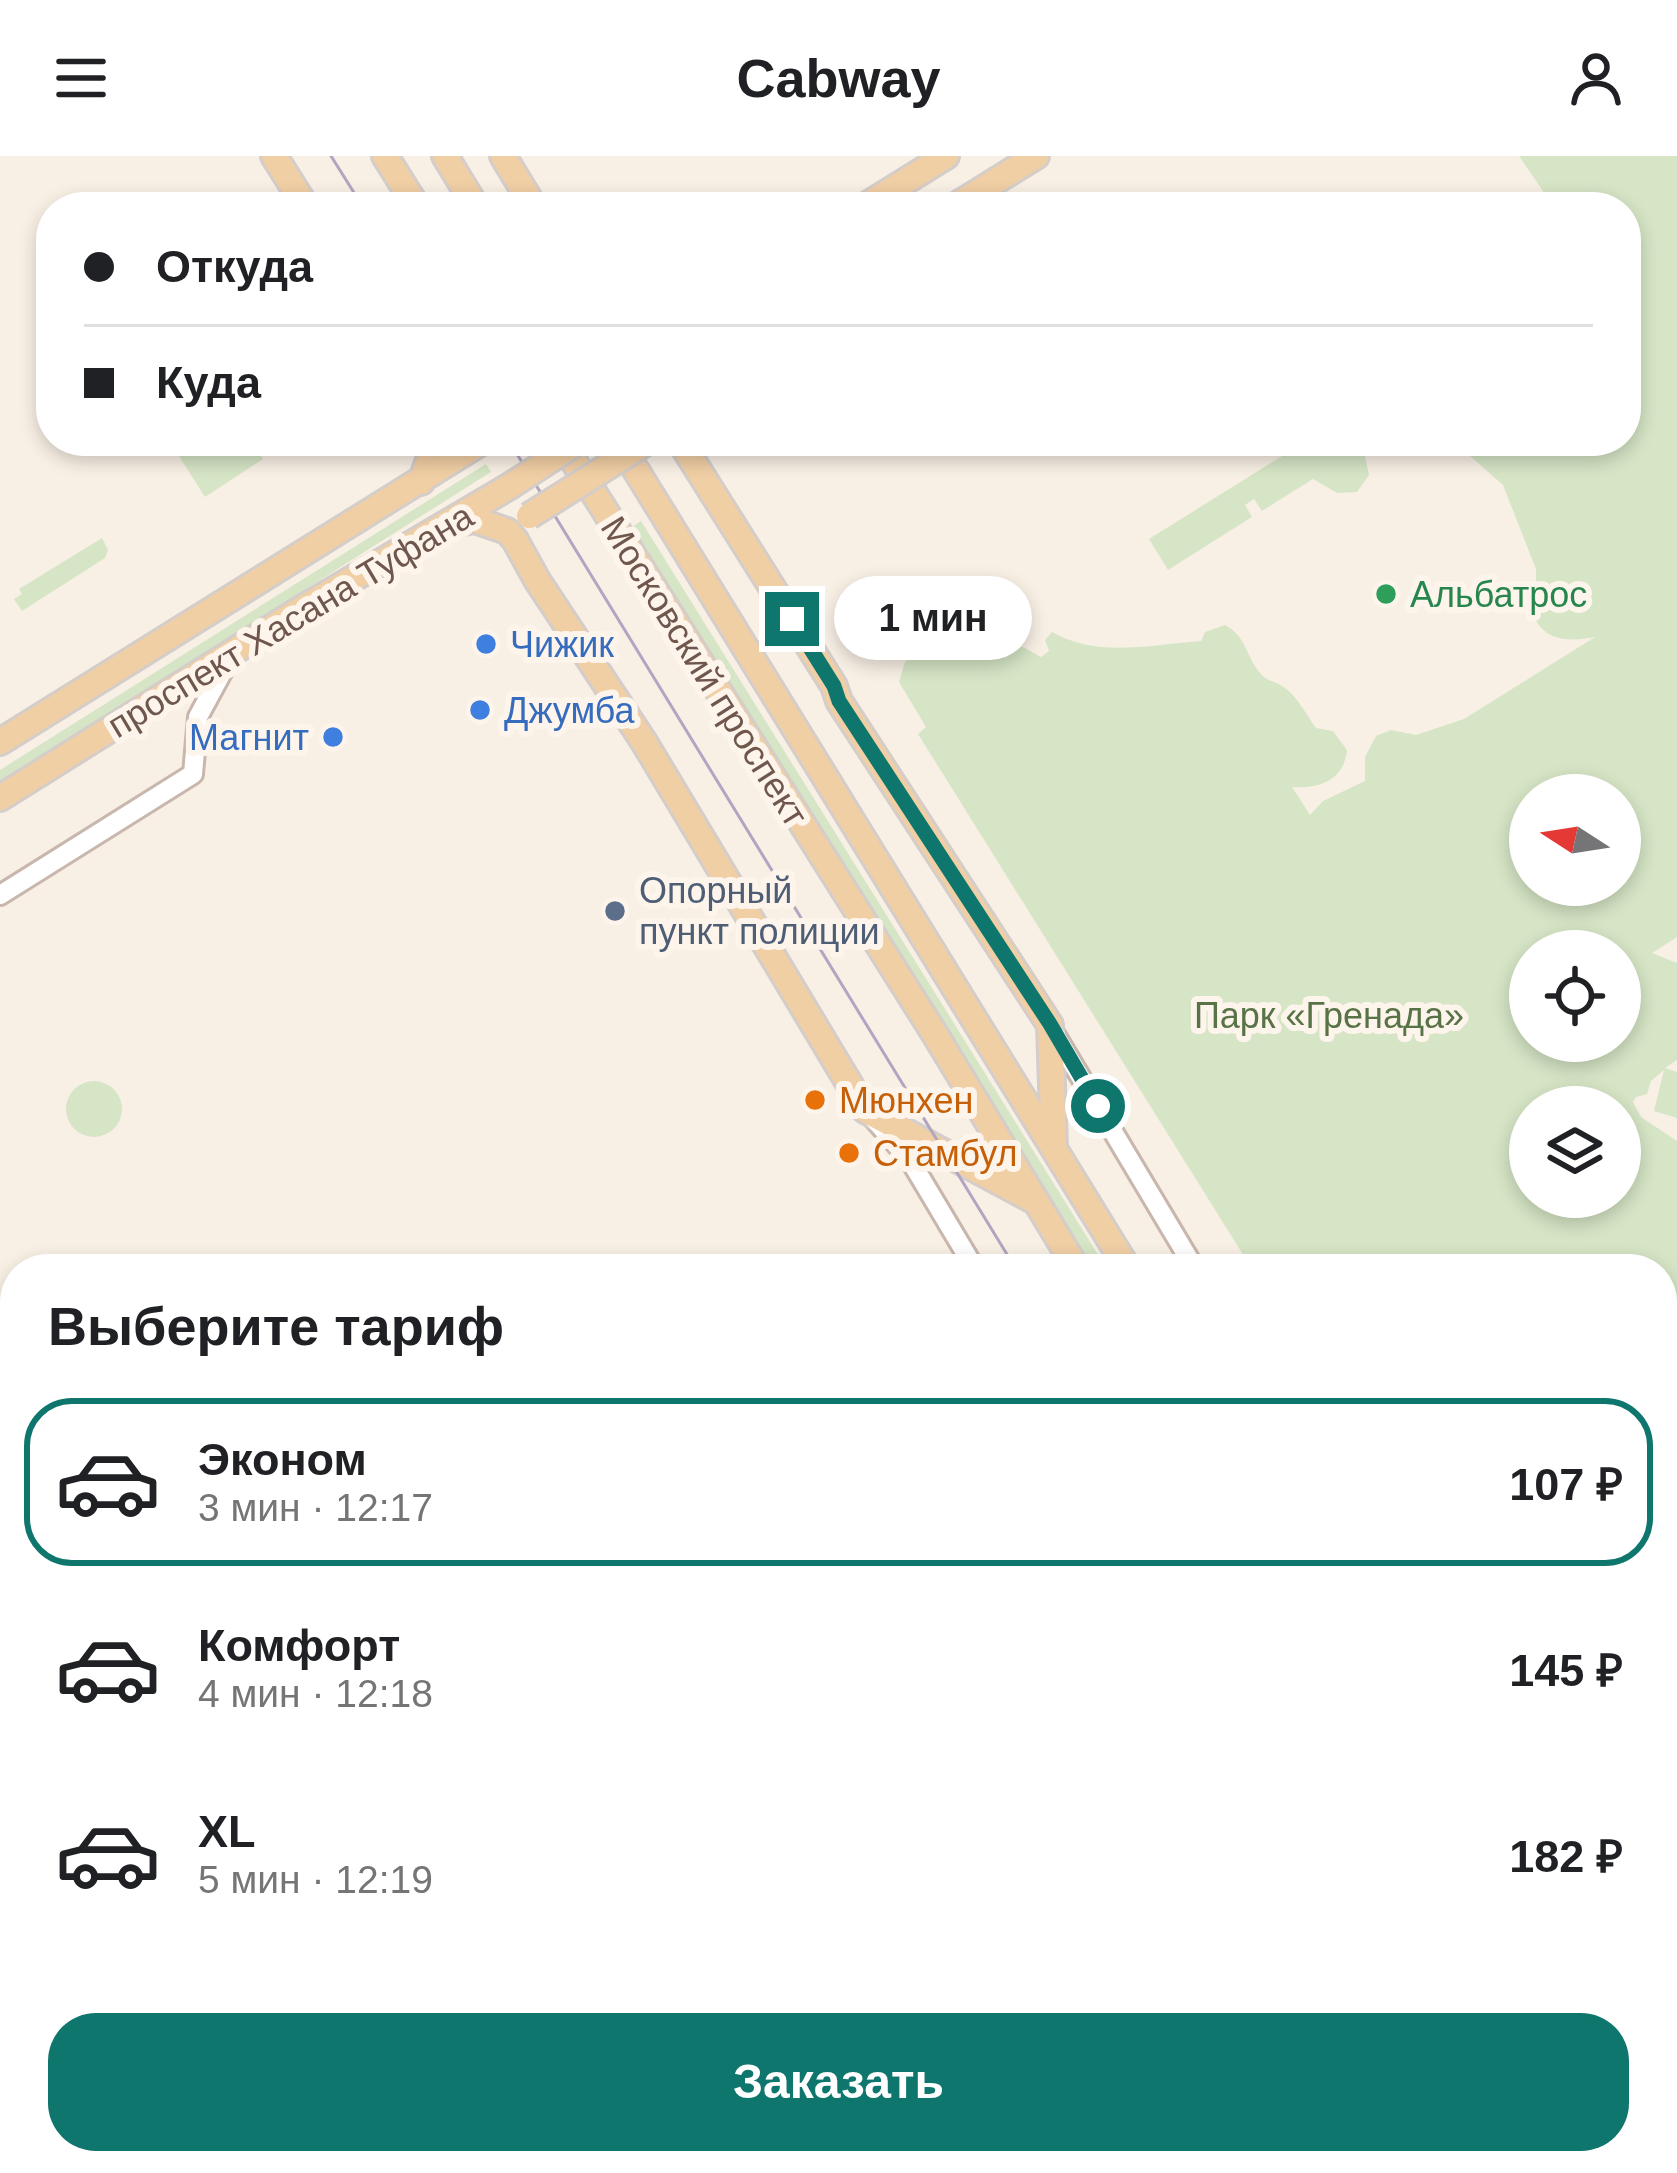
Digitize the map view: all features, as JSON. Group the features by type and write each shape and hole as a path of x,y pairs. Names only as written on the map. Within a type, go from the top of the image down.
{"main road":[{"path":"274,156 297,192"},
{"path":"386,156 408,192"},
{"path":"445,156 467,192"},
{"path":"503,156 525,192"},
{"path":"888,192 946,156"},
{"path":"978,192 1036,156"},
{"path":"421,482 433,456"},
{"name":"проспект Хасана Туфана","path":"0,742 460,456"},
{"name":"проспект Хасана Туфана","path":"0,799 556,456"},
{"name":"Московский проспект","path":"570,456 936,1036 1068,1254"},
{"path":"515,540 529,516 625,456"},
{"name":"Московский проспект","path":"627,456 1119,1254"},
{"path":"689,456 839,701 1050,1024 1054,1150"},
{"path":"446,525 476,520 507,531 515,540 644,742 865,1110 1034,1201"}],"street":[{"path":"903,183 912,156"},
{"path":"0,895 193,774 198,717 232,654"},
{"path":"1050,1024 1186,1254"},
{"path":"865,1110 910,1160 966,1254"}],"green space":[{"name":"Парк «Гренада»","path":"1519,156 1677,156 1677,937 1652,953 1677,963 1677,1060 1665,1068 1677,1072 1677,1118 1654,1111 1664,1070 1641,1096 1641,1086 1509,1086 1509,1218 1641,1218 1641,1117 1677,1141 1677,1254 1243,1254 918,734 926,727 899,682 905,662 994,608 1014,621 1006,644 1041,657 1049,651 1045,640 1052,632 1087,645 1124,648 1201,641 1205,632 1225,625 1237,635 1263,676 1289,692 1316,728 1333,731 1347,750 1341,769 1328,781 1292,787 1310,815 1323,801 1365,781 1365,757 1376,736 1391,730 1416,735 1464,719 1595,637 1560,638 1536,621 1527,595 1536,584 1536,569 1503,485 1470,456 1641,456 1641,192 1544,192"},
{"path":"179,456 261,456 263,459 205,497"},
{"path":"1282,456 1365,456 1369,475 1357,492 1337,493 1313,479 1262,511 1254,499 1245,505 1252,517 1168,570 1149,539"},
{"path":"486,464 491,472 0,782 0,770"},
{"path":"641,521 1098,1254 1079,1254 632,527"},
{"path":"102,538 108,550 105,558 22,611 14,599 22,594 19,589"},
{"path":"94,1081 114,1089 122,1109 114,1129 94,1137 74,1129 66,1109 74,1089"}],"tram line":[{"path":"331,156 354,192"},
{"path":"518,456 1007,1254"}],"place":[{"name":"Альбатрос","path":"1386,594"},
{"name":"Чижик","path":"486,644"},
{"name":"Джумба","path":"480,710"},
{"name":"Магнит","path":"333,737"},
{"name":"Опорный пункт полиции","path":"615,911"},
{"name":"Мюнхен","path":"815,1100"},
{"name":"Стамбул","path":"849,1153"}],"route":[{"path":"792,619 839,701 1050,1024 1098,1106"}]}
